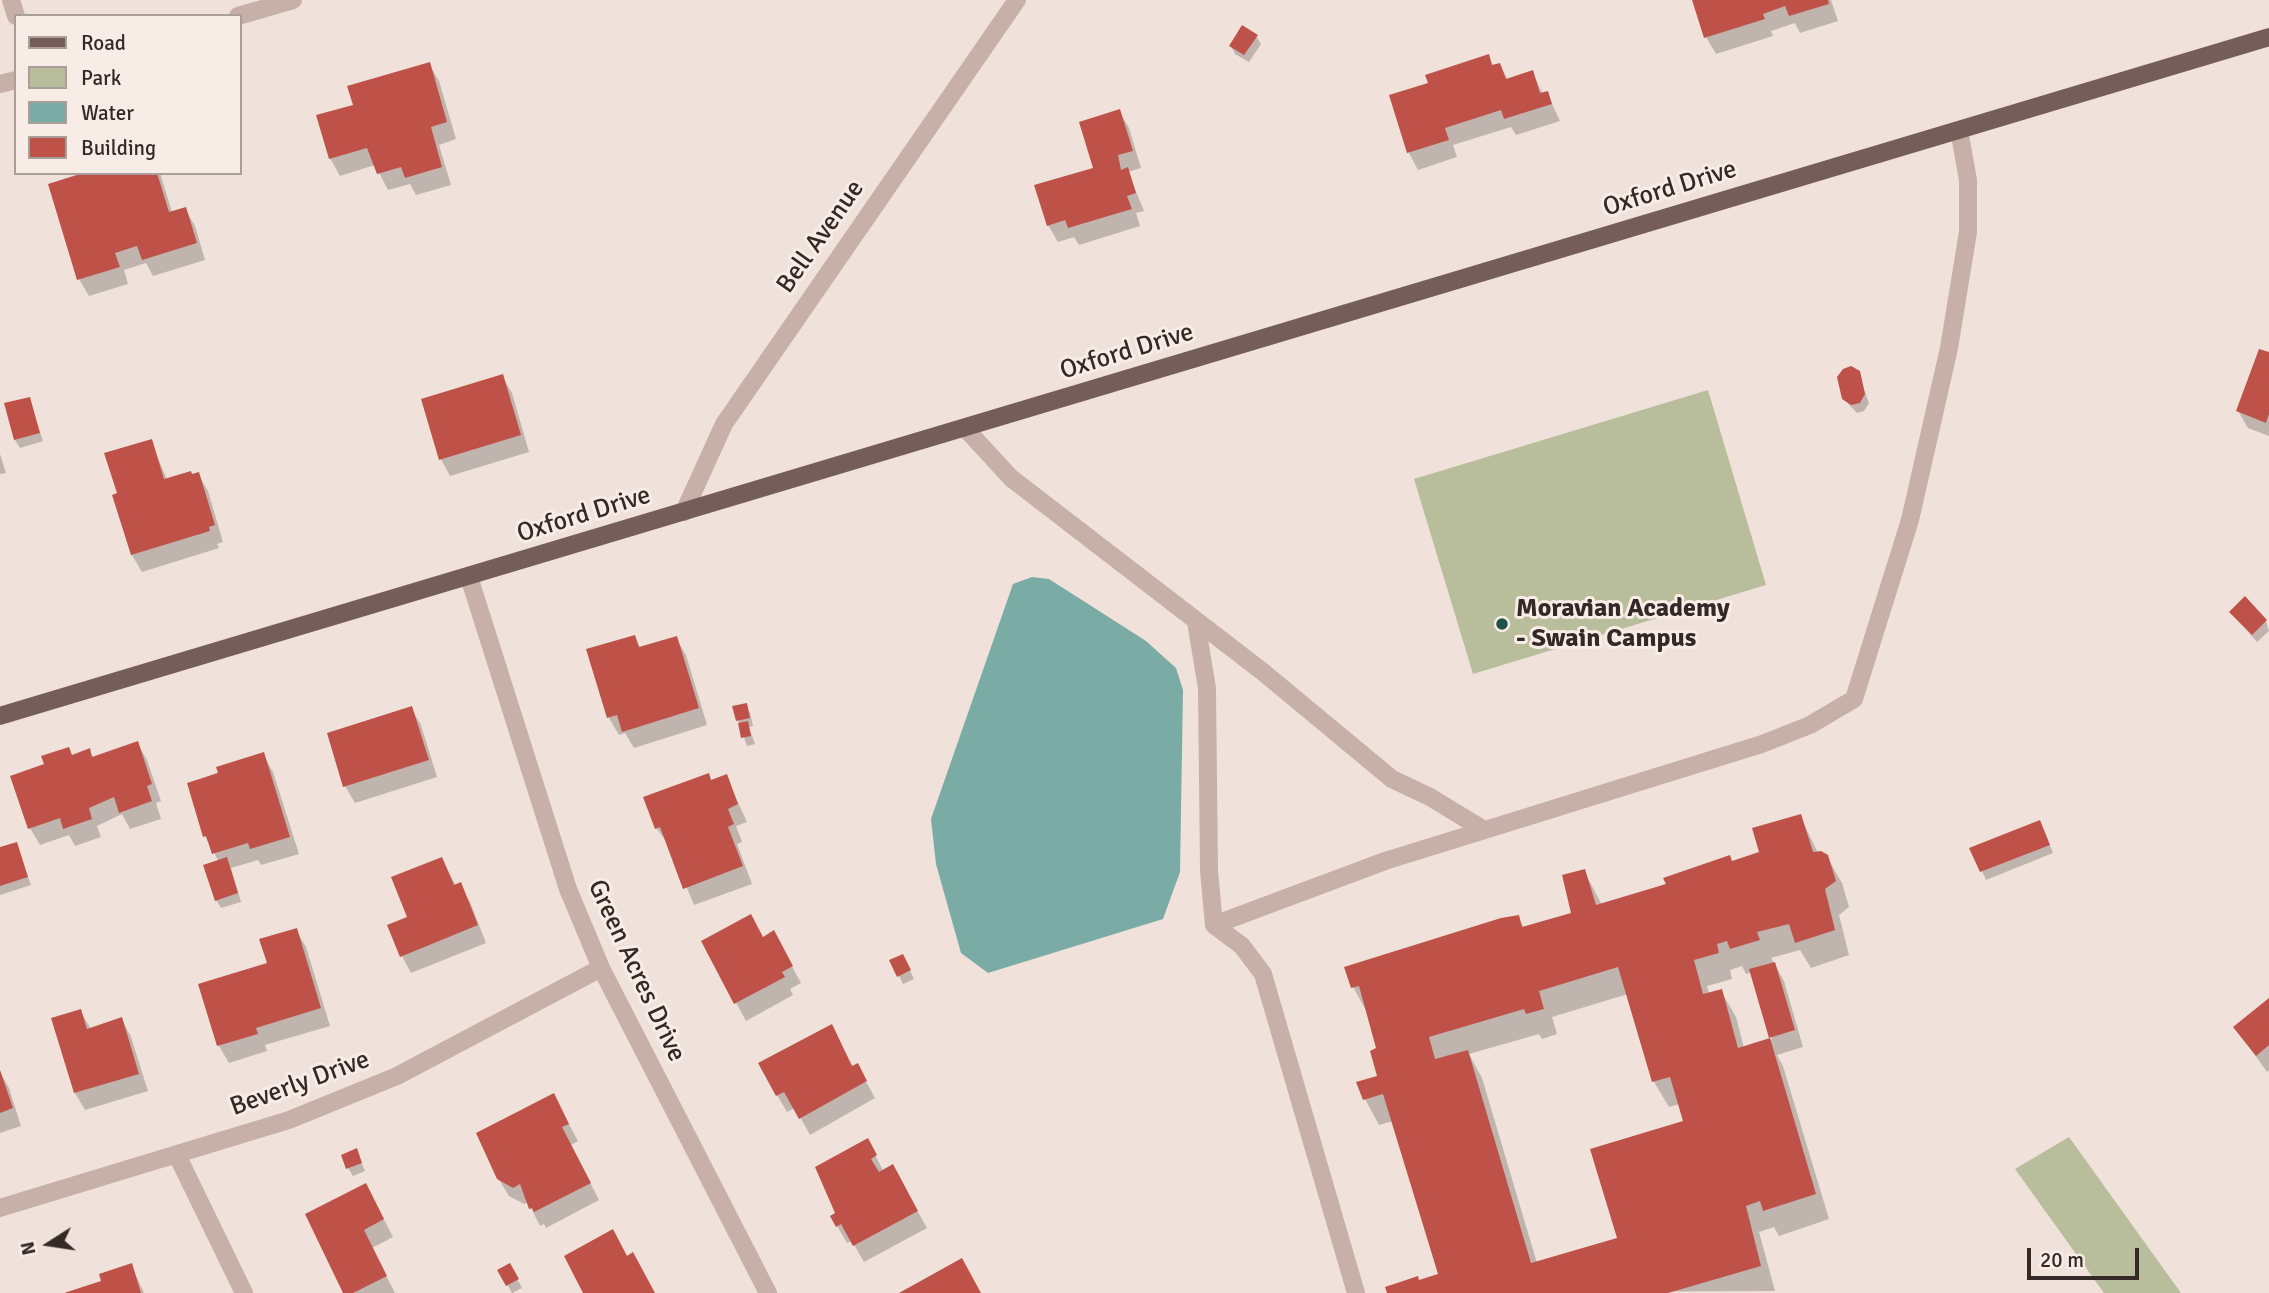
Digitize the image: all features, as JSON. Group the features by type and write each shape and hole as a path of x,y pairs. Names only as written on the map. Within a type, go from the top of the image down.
{"main road":[{"name":"Oxford Drive","path":"0,716 2269,37"}],"street":[{"path":"242,15 293,0"},
{"name":"Bell Avenue","path":"684,512 724,424 1017,0"},
{"path":"1214,925 1385,861 1762,744 1810,725 1854,699 1910,520 1949,348 1968,232 1968,180 1959,130"},
{"path":"965,428 1011,478 1263,672 1392,779 1430,797 1484,830"},
{"name":"Green Acres Drive","path":"469,577 568,889 601,968 768,1293"},
{"path":"1196,622 1207,688 1209,871 1214,925 1242,946 1263,974 1356,1293"},
{"name":"Beverly Drive","path":"0,1208 289,1120 397,1076 601,968"},
{"path":"177,1155 244,1293"}],"green space":[{"path":"1708,390 1766,585 1473,674 1414,479"},
{"path":"2069,1137 2181,1293 2104,1293 2015,1169"}],"water":[{"path":"1032,577 1049,579 1146,641 1176,668 1183,690 1180,872 1163,919 988,973 961,953 936,864 931,819 1013,584"}],"building":[{"path":"1692,0 1828,0 1829,4 1789,16 1785,6 1763,14 1765,19 1704,38"},
{"path":"1242,25 1258,35 1244,55 1229,46"},
{"path":"1489,54 1492,65 1500,63 1506,79 1533,70 1540,93 1548,91 1552,104 1504,119 1501,110 1445,128 1449,140 1407,153 1389,95 1428,83 1425,75"},
{"path":"430,62 447,122 431,127 442,167 405,178 401,167 377,174 367,148 329,159 316,115 353,105 347,86"},
{"path":"1120,109 1133,151 1118,155 1121,170 1128,167 1136,193 1127,196 1132,209 1068,228 1065,220 1047,226 1034,185 1093,168 1079,122"},
{"path":"77,175 158,175 169,212 186,207 197,243 142,260 137,246 115,253 120,267 77,280 48,184"},
{"path":"2259,349 2269,352 2269,414 2266,423 2236,411"},
{"path":"1851,366 1860,371 1865,394 1860,403 1851,405 1842,399 1837,377 1843,369"},
{"path":"503,374 521,435 439,460 421,399"},
{"path":"30,397 40,433 14,440 4,403"},
{"path":"152,439 164,479 191,471 192,474 199,472 215,525 209,527 210,531 131,555 112,495 117,493 104,453"},
{"path":"2245,596 2267,620 2252,635 2229,612"},
{"path":"635,635 639,647 677,636 699,708 622,732 617,715 607,718 586,649"},
{"path":"747,703 750,718 736,721 732,706"},
{"path":"412,706 429,760 343,787 327,733"},
{"path":"748,721 751,736 741,738 738,723"},
{"path":"138,741 152,784 147,786 152,801 119,813 114,797 89,808 92,819 63,829 60,818 28,829 10,776 44,764 41,756 69,747 72,755 90,748 92,757"},
{"path":"264,752 290,837 250,849 248,843 212,854 206,836 203,837 187,783 218,773 216,767"},
{"path":"709,773 711,780 727,774 738,804 728,809 734,824 728,827 743,866 683,889 660,827 655,829 643,797"},
{"path":"1801,814 1813,852 1821,851 1828,855 1836,881 1825,889 1835,930 1795,943 1789,924 1757,932 1760,940 1730,949 1727,941 1717,944 1719,953 1694,960 1703,994 1722,989 1738,1048 1770,1038 1816,1194 1763,1211 1760,1201 1746,1206 1761,1266 1668,1293 1387,1293 1385,1287 1418,1276 1419,1280 1438,1274 1383,1094 1363,1100 1356,1082 1377,1076 1370,1051 1376,1048 1359,986 1351,988 1344,967 1501,918 1519,915 1522,927 1571,913 1562,875 1585,869 1596,905 1666,884 1663,878 1730,855 1732,861 1759,852 1752,828","holes":["1618,967 1652,1082 1670,1077 1683,1121 1590,1149 1617,1238 1531,1263 1468,1050 1435,1059 1429,1037 1524,1009 1526,1014 1544,1009 1539,991"]},
{"path":"2040,820 2050,845 1980,872 1969,848"},
{"path":"17,842 28,877 0,886 0,847"},
{"path":"227,857 238,893 215,901 203,865"},
{"path":"442,857 454,885 461,882 478,925 400,957 387,925 407,917 391,877"},
{"path":"751,914 763,937 774,930 793,966 782,972 785,977 734,1004 701,941"},
{"path":"297,928 321,1008 256,1028 258,1034 217,1046 198,984 267,963 259,939"},
{"path":"903,954 911,970 897,977 889,960"},
{"path":"1775,962 1795,1030 1769,1038 1749,969"},
{"path":"2269,998 2269,1045 2256,1056 2233,1027"},
{"path":"81,1009 87,1029 122,1017 139,1074 74,1093 51,1018"},
{"path":"832,1024 852,1066 858,1063 867,1081 799,1119 784,1092 776,1096 758,1063"},
{"path":"0,1070 13,1108 0,1113"},
{"path":"554,1093 569,1124 562,1127 591,1183 534,1212 532,1208 529,1209 520,1184 513,1188 497,1179 476,1133"},
{"path":"868,1138 877,1155 871,1159 879,1172 893,1164 918,1211 853,1246 841,1224 836,1227 830,1216 835,1213 815,1167"},
{"path":"357,1148 362,1163 346,1169 341,1155"},
{"path":"366,1183 384,1219 364,1230 387,1276 353,1293 343,1293 305,1214"},
{"path":"613,1229 627,1256 633,1252 655,1293 583,1293 564,1256"},
{"path":"962,1258 981,1293 899,1293"},
{"path":"132,1263 141,1293 64,1293 101,1281 99,1274"},
{"path":"510,1263 519,1279 506,1286 497,1270"}],"place":[{"name":"Moravian Academy - Swain Campus","path":"1502,624"}]}
